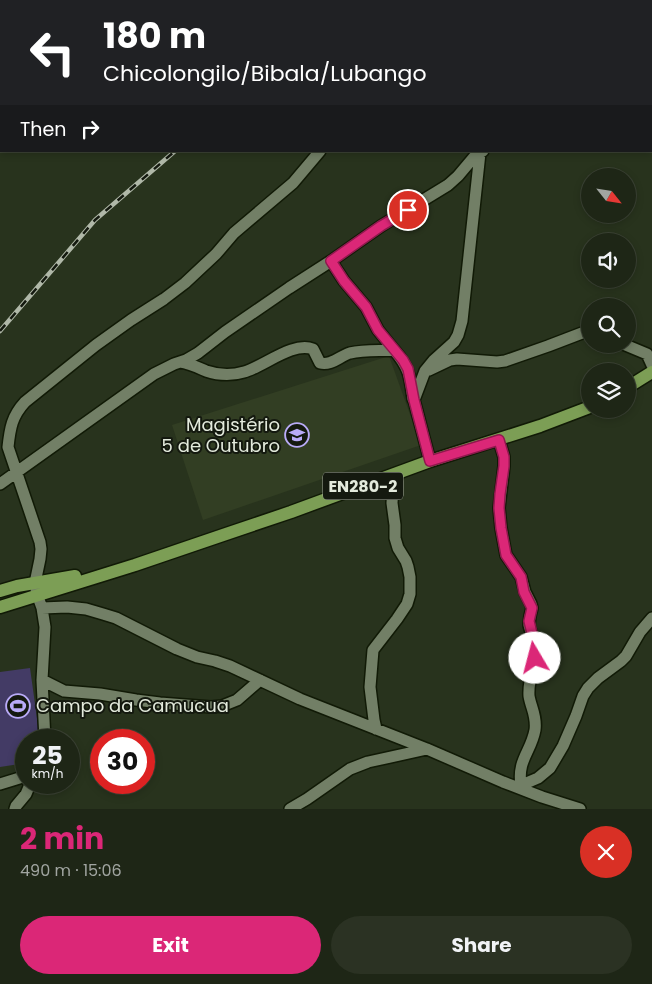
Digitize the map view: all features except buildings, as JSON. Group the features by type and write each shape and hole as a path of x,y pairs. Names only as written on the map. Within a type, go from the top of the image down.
{"main road":[{"path":"636,382 652,372"},
{"name":"EN280-2","path":"0,607 36,589 135,565 291,512 430,461 499,440 581,410"},
{"name":"EN280-2","path":"0,591 17,586 36,589"}],"street":[{"path":"44,729 42,680 45,627 36,589 41,549 8,447 12,420 25,402 96,345 185,283 216,254 234,233 293,183 319,152"},
{"path":"0,484 154,374 198,353 289,288 381,226 448,185 481,152"},
{"path":"414,400 425,371 454,342 461,329 481,152"},
{"path":"331,261 344,281 366,307 378,330 403,360 408,369 430,461"},
{"path":"425,371 450,360 457,359 505,361 581,333"},
{"path":"178,362 228,375 246,372 274,357 304,347 313,349 320,362 324,364 348,354 394,350"},
{"path":"636,349 647,354 652,365"},
{"path":"499,440 504,457 499,508 501,528 506,555 521,577 524,592 531,604 529,625 536,650 529,685 530,702 536,718 536,724 533,738 522,761 519,786"},
{"path":"376,729 370,688 373,650 407,604 410,594 408,567 395,538 392,503 393,487 398,474"},
{"path":"42,608 86,610 116,618 177,649 230,666 300,699 427,749 504,782 519,786 552,805 580,809"},
{"path":"519,786 538,778 550,768 563,746 588,688 626,656 640,632 652,618"},
{"path":"42,680 64,691 211,707 230,704 260,680"},
{"path":"290,809 350,769 368,762 427,749"},
{"path":"0,784 15,779"},
{"path":"15,809 26,794"}],"shaded area":[{"name":"Magistério 5 de Outubro","path":"389,356 421,445 203,520 172,425"},
{"name":"Campo da Camucua","path":"30,668 38,729 15,729 15,765 0,767 0,672"}],"railway":[{"path":"0,331 95,220 174,152"}],"place":[{"name":"Magistério 5 de Outubro","path":"297,435"},
{"name":"Campo da Camucua","path":"18,706"}],"route":[{"path":"408,210 381,226 331,261 344,281 366,307 378,330 403,360 408,369 430,461 499,440 504,457 504,466 499,518 506,555 521,577 524,592 531,604 529,625 536,650 535,658"}]}
